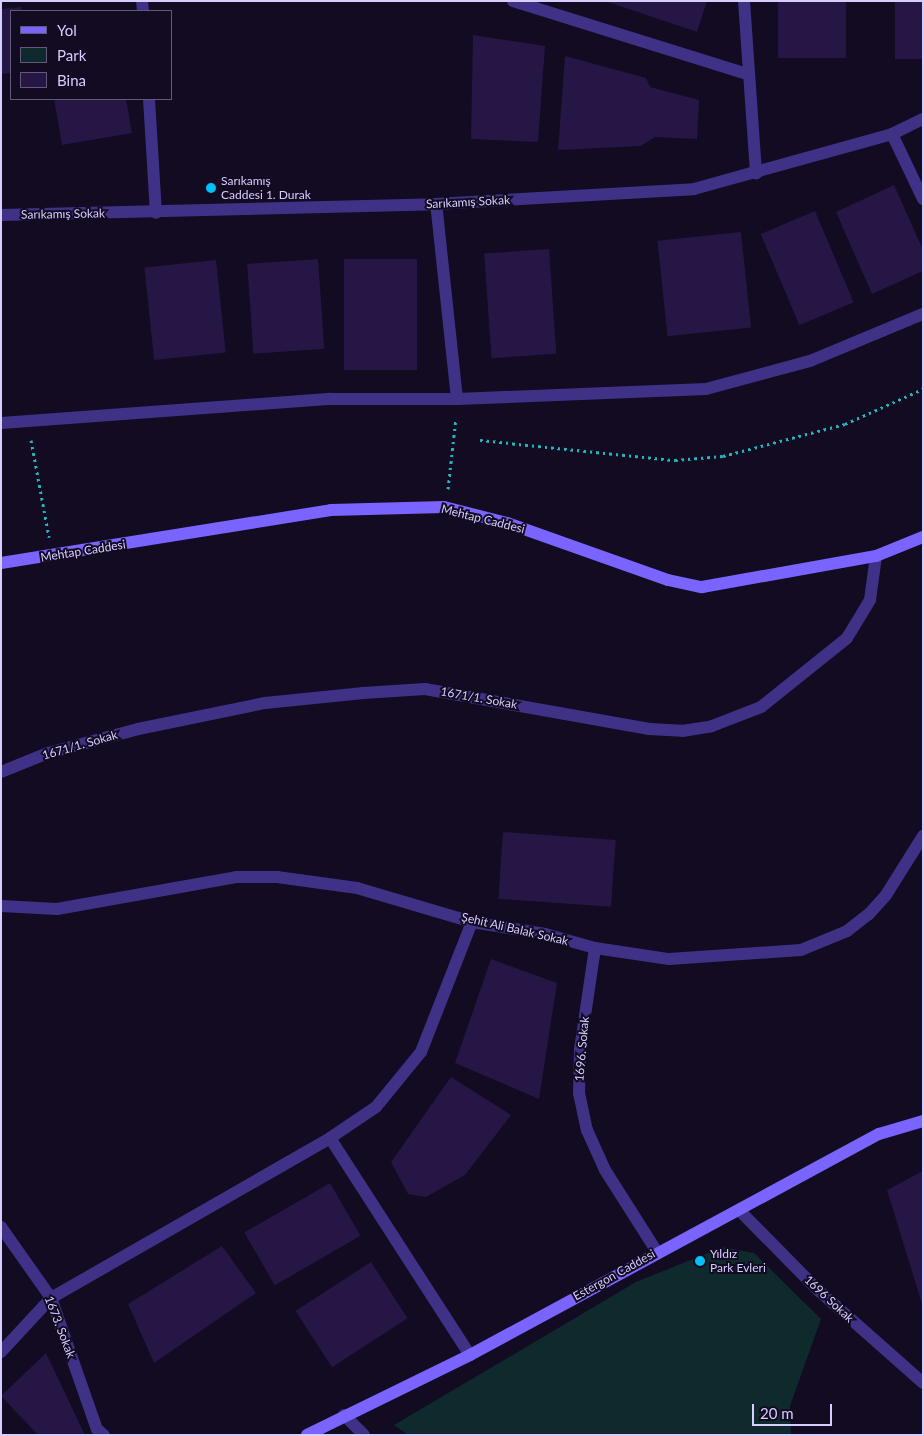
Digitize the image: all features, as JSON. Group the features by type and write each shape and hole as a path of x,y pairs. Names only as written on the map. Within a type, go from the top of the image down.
{"main road":[{"name":"Mehtap Caddesi","path":"1,563 54,557 331,510 444,507 507,523 668,580 702,587 876,556 923,537"},
{"name":"Estergon Caddesi","path":"307,1435 344,1415 470,1355 656,1252 739,1210 879,1134 923,1121"}],"street":[{"path":"513,1 748,74"},
{"path":"744,1 756,174"},
{"path":"149,100 156,213"},
{"name":"Sarıkamış Sokak","path":"1,215 156,213 436,204 694,190 892,134 923,118"},
{"path":"892,134 923,199"},
{"path":"436,204 458,399"},
{"path":"1,423 330,399 458,399 706,389 776,373 923,314"},
{"name":"1671/1. Sokak","path":"1,772 48,753 138,729 265,703 363,693 425,689 649,729 682,731 712,726 761,707 847,638 870,600 876,556"},
{"name":"Şehit Ali Balak Sokak","path":"1,906 57,909 236,877 277,877 358,888 472,922 545,934 595,948 669,959 801,950 822,943 847,931 875,908 923,836"},
{"path":"1,1352 51,1298 330,1138 376,1107 408,1072 421,1052 472,922"},
{"name":"1696. Sokak","path":"595,948 580,1050 581,1102 587,1130 605,1170 656,1252"},
{"path":"330,1138 470,1355"},
{"name":"1696 Sokak","path":"739,1210 818,1290 923,1383"},
{"name":"1673. Sokak","path":"1,1227 51,1298 97,1429 104,1435"},
{"path":"344,1415 364,1435"}],"path":[{"path":"480,440 675,460 723,456 845,424 923,389"},
{"path":"444,507 452,470 458,399"},
{"path":"28,421 54,557"}],"green space":[{"path":"723,1247 754,1253 821,1319 790,1406 791,1435 408,1435 394,1425 636,1282"}],"building":[{"path":"605,1 707,1 697,32"},
{"path":"778,1 846,1 846,58 778,58"},
{"path":"895,1 923,1 923,59 895,59"},
{"path":"21,7 21,10 10,10 10,73 1,74 1,9"},
{"path":"473,35 545,46 538,142 471,139"},
{"path":"565,56 646,78 650,87 699,100 697,139 655,137 641,146 558,150"},
{"path":"54,100 126,100 132,133 62,145"},
{"path":"894,185 923,250 923,271 872,294 836,212"},
{"path":"815,211 854,302 799,325 761,234"},
{"path":"741,232 751,327 667,336 657,241"},
{"path":"549,249 556,354 491,358 484,254"},
{"path":"318,259 324,349 253,354 247,264"},
{"path":"344,259 417,259 417,370 344,370"},
{"path":"216,260 226,352 154,360 144,268"},
{"path":"503,832 616,840 611,907 498,899"},
{"path":"491,959 557,983 539,1099 455,1063"},
{"path":"451,1077 511,1115 465,1175 426,1197 408,1194 391,1162"},
{"path":"923,1171 923,1304 922,1304 887,1190"},
{"path":"330,1183 360,1236 275,1285 244,1232"},
{"path":"222,1246 256,1293 154,1363 128,1304"},
{"path":"371,1262 407,1318 332,1367 296,1311"},
{"path":"46,1353 85,1435 38,1435 1,1396"}],"place":[{"name":"Sarıkamış Caddesi 1. Durak","path":"211,188"},
{"name":"Yıldız Park Evleri","path":"700,1261"}]}
